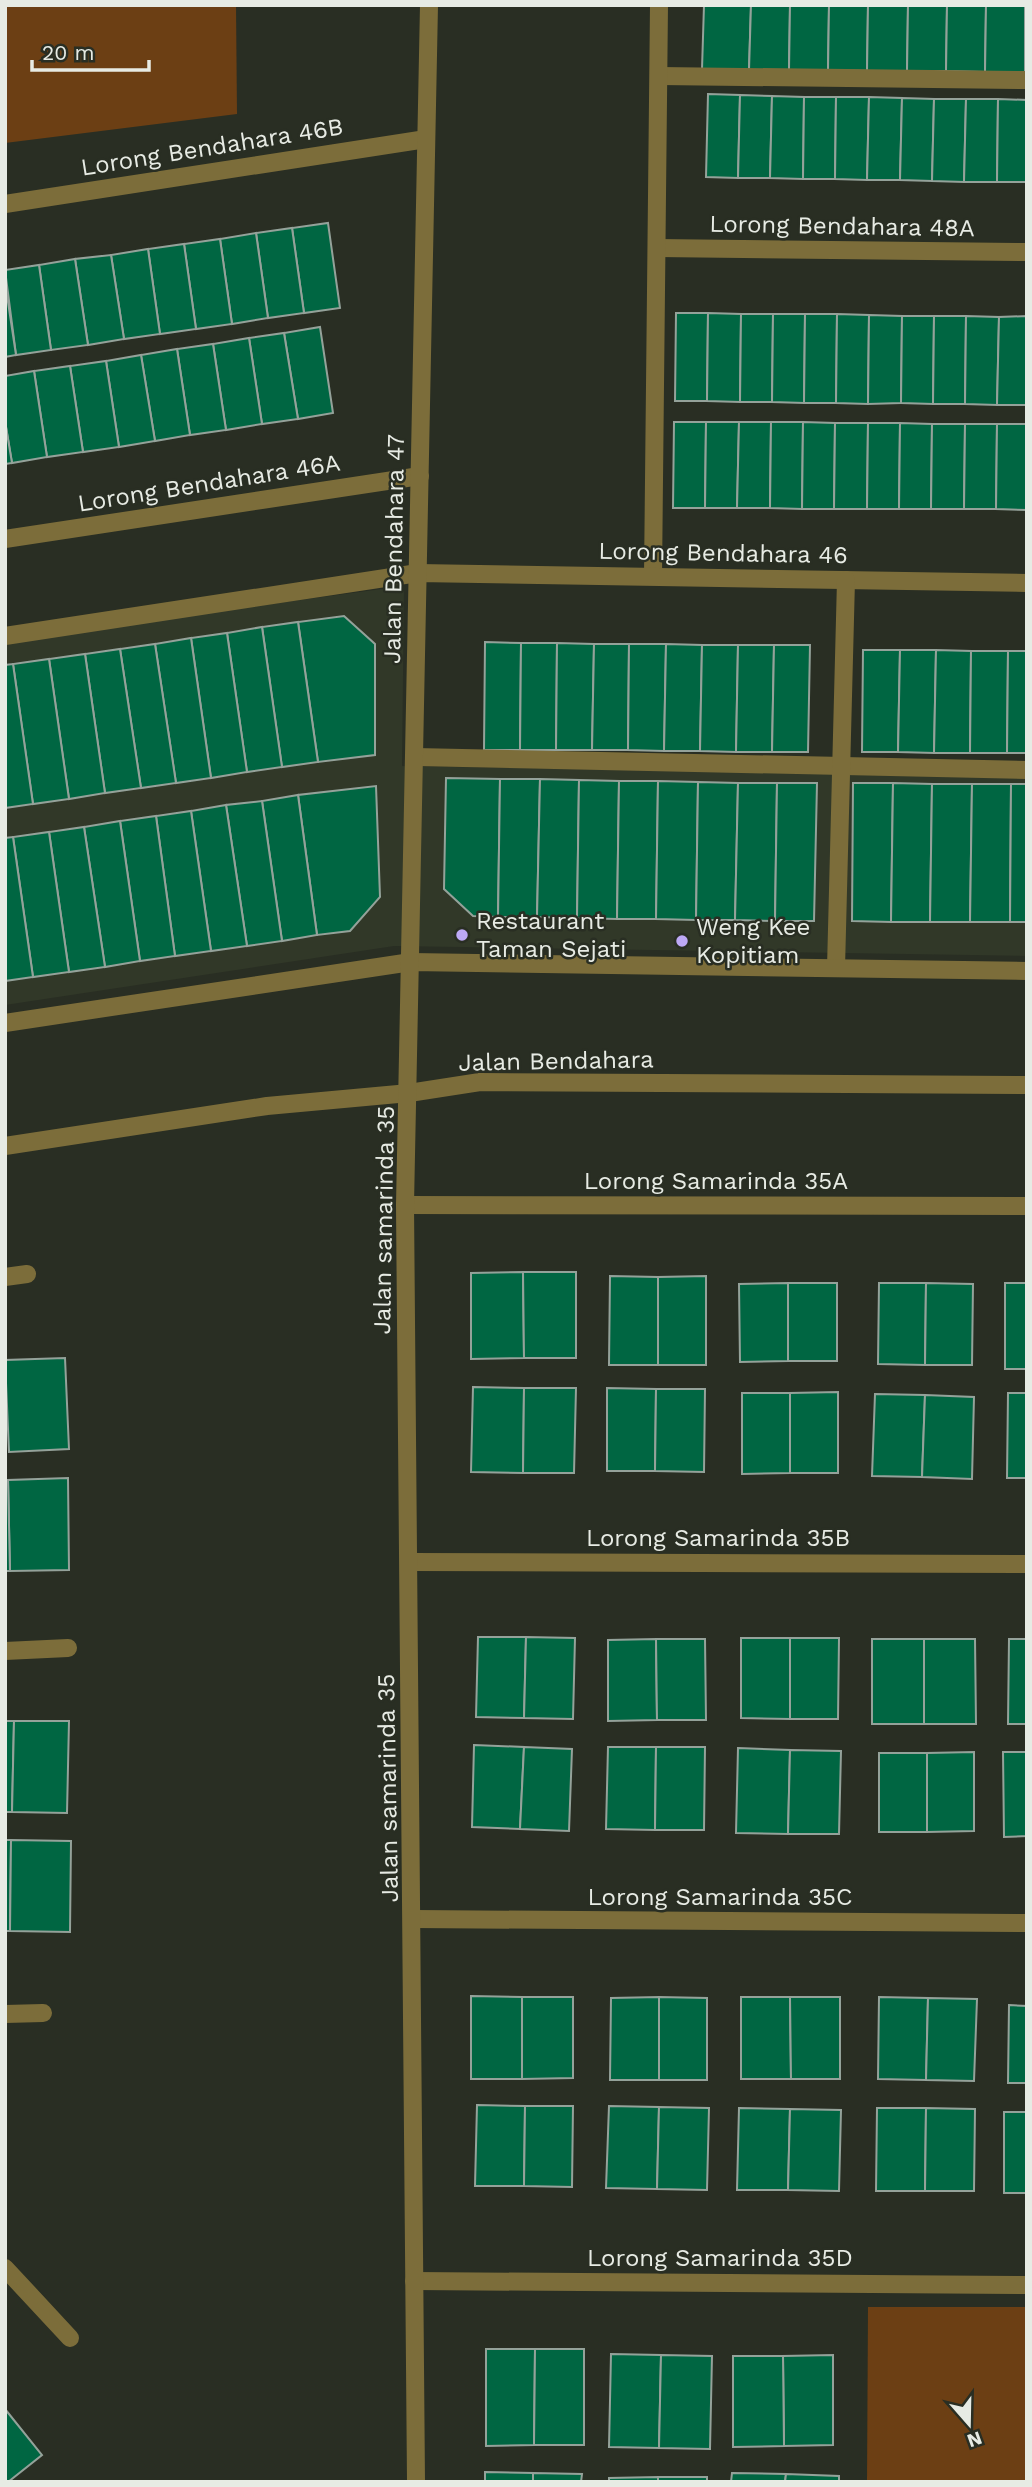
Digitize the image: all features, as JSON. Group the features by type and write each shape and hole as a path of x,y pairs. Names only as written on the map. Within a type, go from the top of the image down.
{"street":[{"name":"Jalan Bendahara 47","path":"410,1093 429,5"},
{"path":"653,576 659,5"},
{"path":"659,76 1027,80"},
{"name":"Lorong Bendahara 46B","path":"5,204 426,139"},
{"name":"Lorong Bendahara 48A","path":"657,248 1027,252"},
{"name":"Lorong Bendahara 46A","path":"5,539 420,476"},
{"name":"Lorong Bendahara 46","path":"5,636 418,573 1027,583"},
{"path":"836,968 846,580"},
{"path":"415,757 1027,770"},
{"path":"5,1023 411,962 1027,971"},
{"name":"Jalan Bendahara","path":"5,1146 267,1106 410,1093 480,1082 1027,1085"},
{"name":"Jalan samarinda 35","path":"410,1093 405,1205 414,1919 416,2482"},
{"name":"Lorong Samarinda 35A","path":"405,1205 1027,1206"},
{"path":"5,1277 27,1274"},
{"name":"Lorong Samarinda 35B","path":"409,1562 1027,1564"},
{"path":"5,1651 68,1648"},
{"name":"Lorong Samarinda 35C","path":"414,1919 1027,1923"},
{"path":"5,2014 43,2013"},
{"path":"5,2268 70,2339"},
{"name":"Lorong Samarinda 35D","path":"414,2281 1027,2285"}],"shaded area":[{"path":"5,5 236,5 237,114 5,143"},
{"path":"404,586 402,766 1027,777 1027,956 394,946 5,1005 5,640"},
{"path":"868,2307 1027,2307 1027,2482 867,2482"}],"building":[{"path":"704,5 751,5 749,70 702,69"},
{"path":"751,5 790,5 789,70 749,70"},
{"path":"790,5 829,5 828,70 789,70"},
{"path":"829,5 868,5 867,71 828,70"},
{"path":"868,5 908,5 907,71 867,71"},
{"path":"908,5 947,5 946,71 907,71"},
{"path":"947,5 986,5 985,72 946,71"},
{"path":"986,5 1025,5 1025,73 985,72"},
{"path":"708,94 740,95 738,178 706,177"},
{"path":"740,95 772,96 770,178 738,178"},
{"path":"772,96 804,97 803,179 770,178"},
{"path":"804,97 836,97 835,179 803,179"},
{"path":"836,97 869,97 867,180 835,179"},
{"path":"869,97 902,98 900,180 867,180"},
{"path":"902,98 934,99 932,181 900,180"},
{"path":"934,99 966,99 964,182 932,181"},
{"path":"966,99 998,99 997,182 964,182"},
{"path":"998,99 1027,100 1027,182 997,182"},
{"path":"328,223 340,308 304,313 292,228"},
{"path":"292,228 304,313 268,318 256,233"},
{"path":"256,233 268,318 232,324 220,239"},
{"path":"220,239 232,324 196,329 184,244"},
{"path":"184,244 196,329 160,334 148,249"},
{"path":"148,249 160,334 124,339 111,255"},
{"path":"111,255 124,339 88,345 75,259"},
{"path":"75,259 88,345 51,350 39,265"},
{"path":"39,265 51,350 16,355 5,270"},
{"path":"5,282 16,355 5,357"},
{"path":"676,313 708,313 707,401 675,401"},
{"path":"708,313 741,314 740,402 707,401"},
{"path":"741,314 773,314 772,402 740,402"},
{"path":"773,314 805,314 804,403 772,402"},
{"path":"805,314 837,314 836,403 804,403"},
{"path":"837,314 869,315 868,404 836,403"},
{"path":"869,315 902,316 901,403 868,404"},
{"path":"902,316 934,316 933,404 901,403"},
{"path":"934,316 966,316 965,404 933,404"},
{"path":"966,316 999,317 997,405 965,404"},
{"path":"1027,316 1027,405 997,405 999,317"},
{"path":"320,327 333,413 298,419 284,333"},
{"path":"284,333 298,419 262,424 249,338"},
{"path":"249,338 262,424 226,430 213,344"},
{"path":"213,344 226,430 190,435 177,349"},
{"path":"177,349 190,435 155,441 141,355"},
{"path":"141,355 155,441 119,447 106,361"},
{"path":"106,361 119,447 83,452 70,366"},
{"path":"70,366 83,452 47,457 34,371"},
{"path":"34,371 47,457 12,463 5,421 5,376"},
{"path":"5,421 12,463 5,464"},
{"path":"674,422 706,422 705,508 673,508"},
{"path":"706,422 739,422 737,508 705,508"},
{"path":"739,422 771,422 770,508 737,508"},
{"path":"771,422 803,422 802,509 770,508"},
{"path":"803,422 835,423 834,509 802,509"},
{"path":"835,423 868,423 867,509 834,509"},
{"path":"868,423 900,423 899,509 867,509"},
{"path":"900,423 932,424 931,509 899,509"},
{"path":"932,424 965,424 964,509 931,509"},
{"path":"965,424 997,424 996,509 964,509"},
{"path":"997,424 1027,424 1027,510 996,509"},
{"path":"344,616 375,644 375,755 318,762 298,622"},
{"path":"298,622 318,762 282,767 262,627"},
{"path":"262,627 282,767 247,772 227,633"},
{"path":"227,633 247,772 211,778 191,638"},
{"path":"191,638 211,778 176,783 155,644"},
{"path":"485,642 521,643 520,750 484,750"},
{"path":"521,643 557,643 556,750 520,750"},
{"path":"557,643 594,644 592,750 556,750"},
{"path":"155,644 176,783 141,788 120,649"},
{"path":"594,644 629,644 628,750 592,750"},
{"path":"629,644 666,644 664,751 628,750"},
{"path":"666,644 702,645 700,751 664,751"},
{"path":"702,645 738,645 736,752 700,751"},
{"path":"738,645 774,645 772,752 736,752"},
{"path":"774,645 810,645 808,752 772,752"},
{"path":"120,649 141,788 105,793 85,654"},
{"path":"863,650 900,650 898,752 862,752"},
{"path":"900,650 936,650 934,753 898,752"},
{"path":"936,650 971,651 970,753 934,753"},
{"path":"971,651 1008,651 1007,753 970,753"},
{"path":"1008,651 1027,651 1027,753 1007,753"},
{"path":"85,654 105,793 69,799 49,659"},
{"path":"49,659 69,799 33,804 13,664"},
{"path":"13,664 33,804 5,808 5,665"},
{"path":"446,778 500,779 498,917 473,916 444,889"},
{"path":"500,779 540,779 537,917 498,917"},
{"path":"540,779 579,780 577,918 537,917"},
{"path":"579,780 619,781 617,919 577,918"},
{"path":"619,781 658,781 656,919 617,919"},
{"path":"658,781 698,782 696,920 656,919"},
{"path":"698,782 738,783 735,920 696,920"},
{"path":"738,783 777,783 775,921 735,920"},
{"path":"777,783 817,783 814,921 775,921"},
{"path":"853,783 893,783 891,922 852,921"},
{"path":"893,783 932,784 930,922 891,922"},
{"path":"932,784 972,784 970,922 930,922"},
{"path":"972,784 1011,784 1010,922 970,922"},
{"path":"1011,784 1027,784 1027,922 1010,922"},
{"path":"376,786 380,897 350,931 317,935 298,795"},
{"path":"298,795 317,935 282,941 262,801"},
{"path":"262,801 282,941 247,946 226,805"},
{"path":"226,805 247,946 211,951 191,811"},
{"path":"191,811 211,951 175,956 156,816"},
{"path":"156,816 175,956 140,961 120,821"},
{"path":"120,821 140,961 105,967 84,827"},
{"path":"84,827 105,967 69,972 49,832"},
{"path":"49,832 69,972 33,977 13,837"},
{"path":"13,837 33,977 5,981 5,838"},
{"path":"523,1272 524,1358 471,1359 471,1273"},
{"path":"523,1272 576,1272 576,1358 524,1358"},
{"path":"610,1276 658,1277 658,1365 609,1365"},
{"path":"706,1276 706,1365 658,1365 658,1277"},
{"path":"788,1283 788,1361 740,1362 739,1284"},
{"path":"788,1283 837,1283 837,1361 788,1361"},
{"path":"879,1283 926,1283 925,1365 878,1364"},
{"path":"926,1283 973,1284 972,1365 925,1365"},
{"path":"1005,1283 1027,1283 1027,1369 1005,1369"},
{"path":"65,1358 69,1449 9,1452 5,1360"},
{"path":"473,1387 524,1388 523,1473 471,1472"},
{"path":"524,1388 576,1388 574,1473 523,1473"},
{"path":"607,1388 656,1389 655,1471 607,1471"},
{"path":"656,1389 705,1389 704,1472 655,1471"},
{"path":"838,1392 838,1473 790,1473 790,1393"},
{"path":"742,1393 790,1393 790,1473 742,1474"},
{"path":"1008,1393 1027,1393 1027,1478 1007,1478"},
{"path":"875,1394 925,1395 922,1477 872,1476"},
{"path":"925,1395 974,1397 972,1479 922,1477"},
{"path":"68,1478 69,1570 10,1571 8,1480"},
{"path":"5,1480 8,1480 10,1571 5,1571"},
{"path":"478,1637 526,1637 524,1718 476,1717"},
{"path":"526,1637 575,1638 573,1719 524,1718"},
{"path":"741,1638 790,1638 790,1719 741,1718"},
{"path":"790,1638 839,1638 838,1719 790,1719"},
{"path":"656,1639 657,1720 608,1721 608,1640"},
{"path":"656,1639 705,1639 706,1720 657,1720"},
{"path":"872,1639 924,1639 924,1724 872,1724"},
{"path":"924,1639 975,1639 976,1724 924,1724"},
{"path":"1009,1639 1027,1639 1027,1724 1008,1724"},
{"path":"5,1721 14,1721 12,1812 5,1812"},
{"path":"14,1721 69,1721 67,1813 12,1812"},
{"path":"474,1745 524,1747 520,1829 472,1827"},
{"path":"524,1747 572,1749 569,1831 520,1829"},
{"path":"608,1747 656,1747 655,1830 606,1829"},
{"path":"656,1747 705,1747 704,1830 655,1830"},
{"path":"738,1748 790,1750 788,1834 736,1833"},
{"path":"790,1750 841,1751 839,1834 788,1834"},
{"path":"974,1752 974,1831 927,1832 927,1753"},
{"path":"1003,1752 1027,1752 1027,1836 1004,1837"},
{"path":"879,1753 927,1753 927,1832 879,1832"},
{"path":"5,1840 11,1840 10,1931 5,1931"},
{"path":"11,1840 71,1841 70,1932 10,1931"},
{"path":"471,1996 522,1997 522,2079 471,2079"},
{"path":"522,1997 573,1997 573,2078 522,2079"},
{"path":"659,1997 659,2080 610,2080 611,1998"},
{"path":"659,1997 707,1998 707,2080 659,2080"},
{"path":"741,1997 790,1997 791,2079 741,2079"},
{"path":"790,1997 840,1997 840,2079 791,2079"},
{"path":"879,1997 928,1998 926,2080 878,2079"},
{"path":"928,1998 977,1999 974,2081 926,2080"},
{"path":"1009,2005 1027,2006 1027,2083 1008,2083"},
{"path":"477,2105 525,2106 524,2186 475,2186"},
{"path":"525,2106 573,2106 572,2187 524,2186"},
{"path":"609,2106 659,2107 657,2189 606,2188"},
{"path":"659,2107 709,2108 707,2190 657,2189"},
{"path":"739,2108 790,2109 788,2190 737,2190"},
{"path":"877,2108 926,2108 925,2191 876,2191"},
{"path":"926,2108 975,2109 974,2191 925,2191"},
{"path":"790,2109 841,2110 839,2191 788,2190"},
{"path":"1004,2112 1027,2112 1027,2193 1004,2193"},
{"path":"486,2349 535,2349 534,2445 486,2446"},
{"path":"535,2349 584,2349 584,2445 534,2445"},
{"path":"611,2354 661,2355 659,2448 609,2447"},
{"path":"661,2355 712,2356 710,2449 659,2448"},
{"path":"833,2355 833,2445 784,2446 783,2356"},
{"path":"733,2356 783,2356 784,2446 733,2447"},
{"path":"5,2409 42,2455 8,2482 5,2482"},
{"path":"485,2472 533,2473 533,2482 485,2482"},
{"path":"533,2473 582,2474 581,2482 533,2482"},
{"path":"732,2473 786,2474 785,2482 731,2482"},
{"path":"786,2474 839,2476 839,2482 785,2482"},
{"path":"658,2477 658,2482 609,2482 609,2478"},
{"path":"658,2477 707,2477 707,2482 658,2482"}],"place":[{"name":"Restaurant Taman Sejati","path":"462,935"},
{"name":"Weng Kee Kopitiam","path":"682,941"}]}
